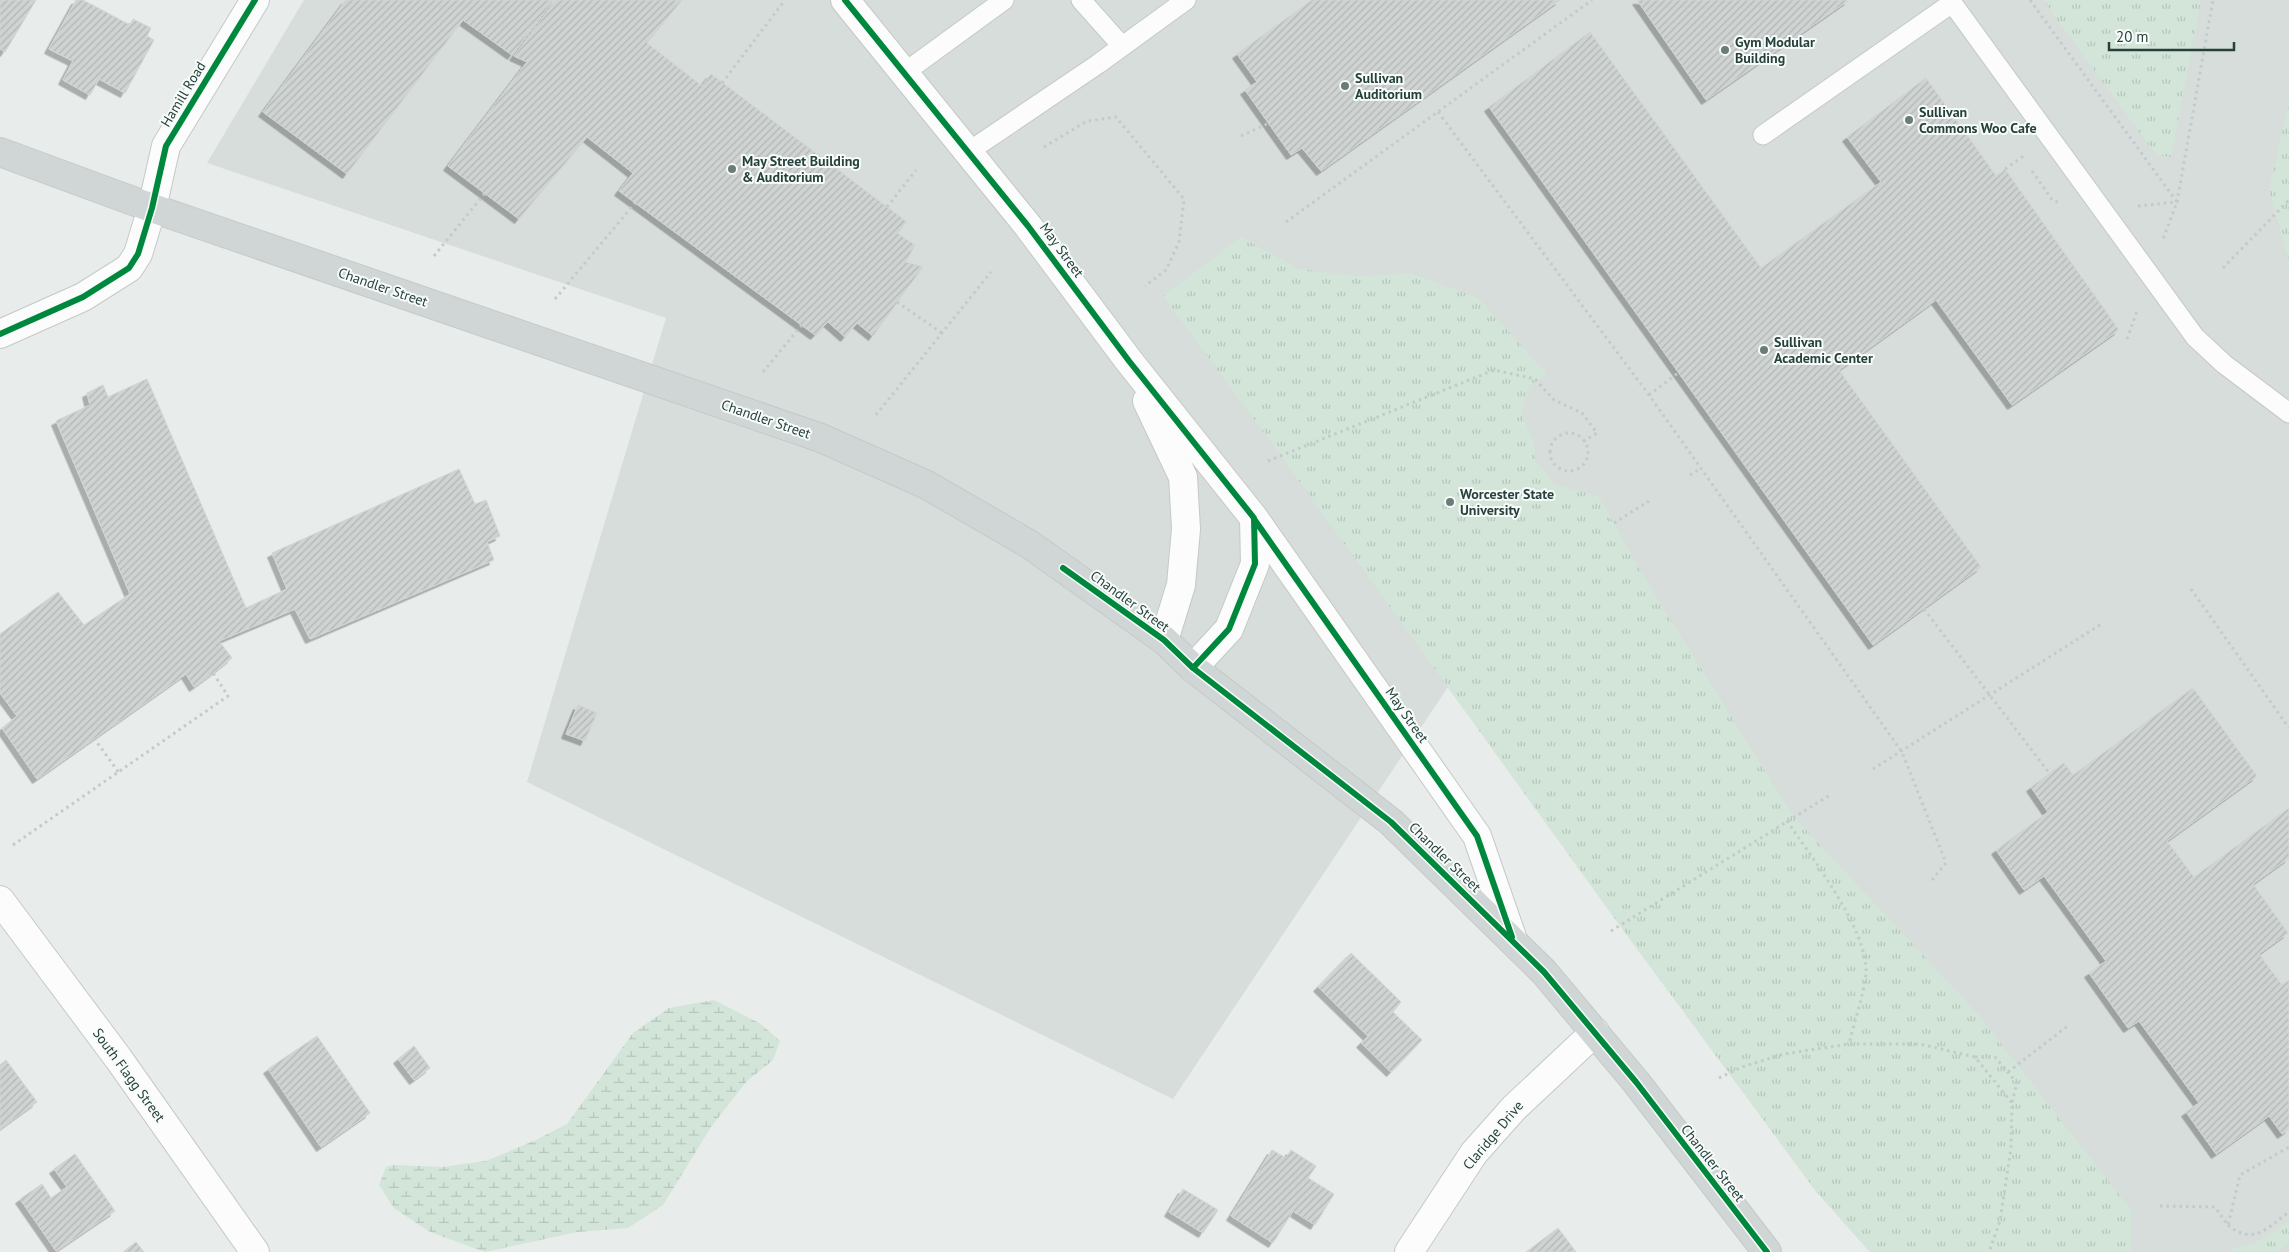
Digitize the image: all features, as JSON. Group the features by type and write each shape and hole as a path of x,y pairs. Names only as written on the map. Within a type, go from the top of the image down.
{"main road":[{"name":"Chandler Street","path":"0,152 152,208 829,442 927,485 1020,539 1164,640 1193,668 1391,822 1544,972 1595,1032 1768,1252"}],"street":[{"name":"Hamill Road","path":"0,334 83,298 129,268 138,254 152,208 166,146 255,0"},
{"name":"May Street","path":"845,0 1028,226 1129,361 1254,518 1478,836 1512,940"},
{"name":"May Street","path":"1129,361 1183,477 1186,529 1180,585 1164,640"},
{"path":"1193,668 1229,629 1255,564 1254,518"},
{"name":"South Flagg Street","path":"0,900 118,1058 255,1252"},
{"name":"Claridge Drive","path":"1409,1252 1474,1153 1514,1108 1595,1032"}],"lane":[{"path":"904,73 1004,0"},
{"path":"1081,0 1122,46"},
{"path":"968,152 1098,64 1186,0"},
{"path":"1763,135 1951,1 2195,337 2224,364 2289,413"}],"path":[{"path":"722,83 785,0"},
{"path":"1286,222 1592,0"},
{"path":"2030,0 2176,202"},
{"path":"2176,202 2213,0"},
{"path":"1438,112 1649,395 1902,752 1946,863 1932,880"},
{"path":"1044,146 1087,121 1116,117 1184,199 1179,242 1166,270 1145,286"},
{"path":"1241,136 1269,123"},
{"path":"2005,169 2022,157 2053,201 2103,210 2176,202"},
{"path":"887,207 916,170"},
{"path":"434,256 484,193"},
{"path":"2223,268 2289,200"},
{"path":"556,299 635,203"},
{"path":"876,415 991,272"},
{"path":"897,302 942,332"},
{"path":"763,372 802,325"},
{"path":"1268,461 1494,370 1535,379 1554,400 1582,413 1597,433 1584,441"},
{"path":"1649,395 1678,373"},
{"path":"1574,434 1584,441 1588,454 1587,460 1578,469 1566,471 1552,460 1550,454 1553,443 1561,435 1574,434"},
{"path":"1690,475 1700,468"},
{"path":"1614,523 1649,501"},
{"path":"2191,589 2289,728"},
{"path":"1924,609 2050,774"},
{"path":"1873,769 2103,623"},
{"path":"12,845 228,696 213,673"},
{"path":"94,738 118,773"},
{"path":"1611,931 1830,795"},
{"path":"1788,821 1850,918 1862,946 1866,973 1849,1044"},
{"path":"2008,1072 2069,1025"},
{"path":"1719,1078 1742,1067 1784,1054 1849,1044 1920,1044 1975,1057 1995,1057 2017,1083 2012,1103 2011,1148 2000,1221 1989,1252"},
{"path":"1975,1057 2012,1103"},
{"path":"2228,1225 2240,1175 2289,1147"},
{"path":"2160,1206 2215,1207 2228,1225 2239,1234 2256,1235 2289,1212"}],"shaded area":[{"name":"Worcester State University","path":"304,0 2289,0 2289,1252 1870,1252 1815,1190 1448,687 1173,1099 527,782 666,318 207,163"}],"green space":[{"path":"2043,0 2201,0 2171,157 2156,155"},
{"path":"2289,103 2289,264 2269,189"},
{"path":"1241,237 1299,269 1358,276 1410,273 1478,298 1547,374 1529,386 1521,415 1534,442 1536,461 1554,484 1598,496 1647,582 1794,817 1978,1014 2131,1210 2131,1252 1870,1252 1815,1190 1620,926 1281,456 1163,296"},
{"path":"714,1000 761,1024 780,1041 773,1060 747,1081 711,1127 663,1205 628,1228 577,1232 485,1252 430,1232 394,1208 379,1185 386,1167 394,1165 442,1167 486,1161 536,1140 567,1124 633,1033 669,1008"},
{"path":"2289,1221 2289,1241 2277,1252 2231,1252 2232,1249 2253,1244"}],"building":[{"path":"0,0 36,0 5,52 0,49"},
{"path":"76,0 83,0 130,25 133,19 151,28 147,36 154,40 125,93 99,79 90,95 63,80 73,61 49,49"},
{"path":"346,0 554,0 512,55 463,20 347,174 263,112"},
{"name":"May Street Building & Auditorium","path":"556,0 682,0 647,43 702,86 711,74 907,222 897,233 915,245 906,262 923,267 873,336 857,323 845,337 828,322 815,335 619,191 633,173 587,137 519,219 448,166 527,62 514,56"},
{"name":"Sullivan Auditorium","path":"1312,0 1560,0 1321,171 1302,148 1291,155 1245,90 1257,82 1237,54"},
{"name":"Gym Modular Building","path":"1637,0 1849,0 1706,100"},
{"name":"Sullivan Academic Center","path":"1590,32 1761,268 1881,182 1847,137 1926,78 1997,177 2005,169 2119,330 2012,405 1936,300 1839,370 1981,567 1873,645 1489,107"},
{"path":"147,379 246,608 287,589 272,553 459,469 475,504 486,500 500,536 487,542 494,560 310,639 295,609 219,641 232,658 213,673 194,687 186,674 37,779 2,728 17,716 0,693 0,634 58,592 84,625 130,594 56,421 90,405 87,393 103,385 108,397"},
{"path":"2193,688 2257,776 2167,841 2194,877 2289,808 2289,858 2253,884 2288,933 2259,954 2282,985 2289,980 2289,1129 2282,1134 2269,1116 2216,1154 2186,1112 2199,1103 2139,1021 2128,1028 2089,973 2106,961 2044,876 2024,890 1996,850 2048,812 2031,787 2064,763 2073,775"},
{"path":"578,705 597,713 585,741 566,734"},
{"path":"1351,953 1401,1002 1393,1012 1422,1040 1391,1072 1361,1043 1368,1036 1318,987"},
{"path":"317,1036 370,1113 321,1147 268,1069"},
{"path":"414,1046 430,1068 414,1080 398,1059"},
{"path":"6,1060 37,1102 0,1129 0,1065"},
{"path":"1272,1150 1286,1158 1291,1150 1316,1166 1308,1178 1334,1194 1315,1225 1293,1211 1273,1243 1231,1216"},
{"path":"75,1154 115,1211 56,1251 20,1199 42,1184 51,1198 67,1187 54,1169"},
{"path":"1183,1189 1218,1210 1203,1233 1169,1212"},
{"path":"1558,1228 1576,1252 1526,1252"},
{"path":"136,1242 144,1252 123,1252"}],"cycle path":[{"path":"0,334 83,297 129,268 138,254 152,208 166,146 255,0"},
{"path":"845,0 1028,226 1129,361 1254,518 1255,564 1229,629 1193,668"},
{"path":"1254,519 1477,836 1512,937"},
{"path":"1063,568 1164,640 1193,668 1391,822 1544,972 1636,1082 1767,1252"}],"place":[{"name":"Gym Modular Building","path":"1725,50"},
{"name":"Sullivan Auditorium","path":"1345,86"},
{"name":"Sullivan Commons Woo Cafe","path":"1909,120"},
{"name":"May Street Building & Auditorium","path":"732,169"},
{"name":"Sullivan Academic Center","path":"1764,350"},
{"name":"Worcester State University","path":"1450,502"}]}
